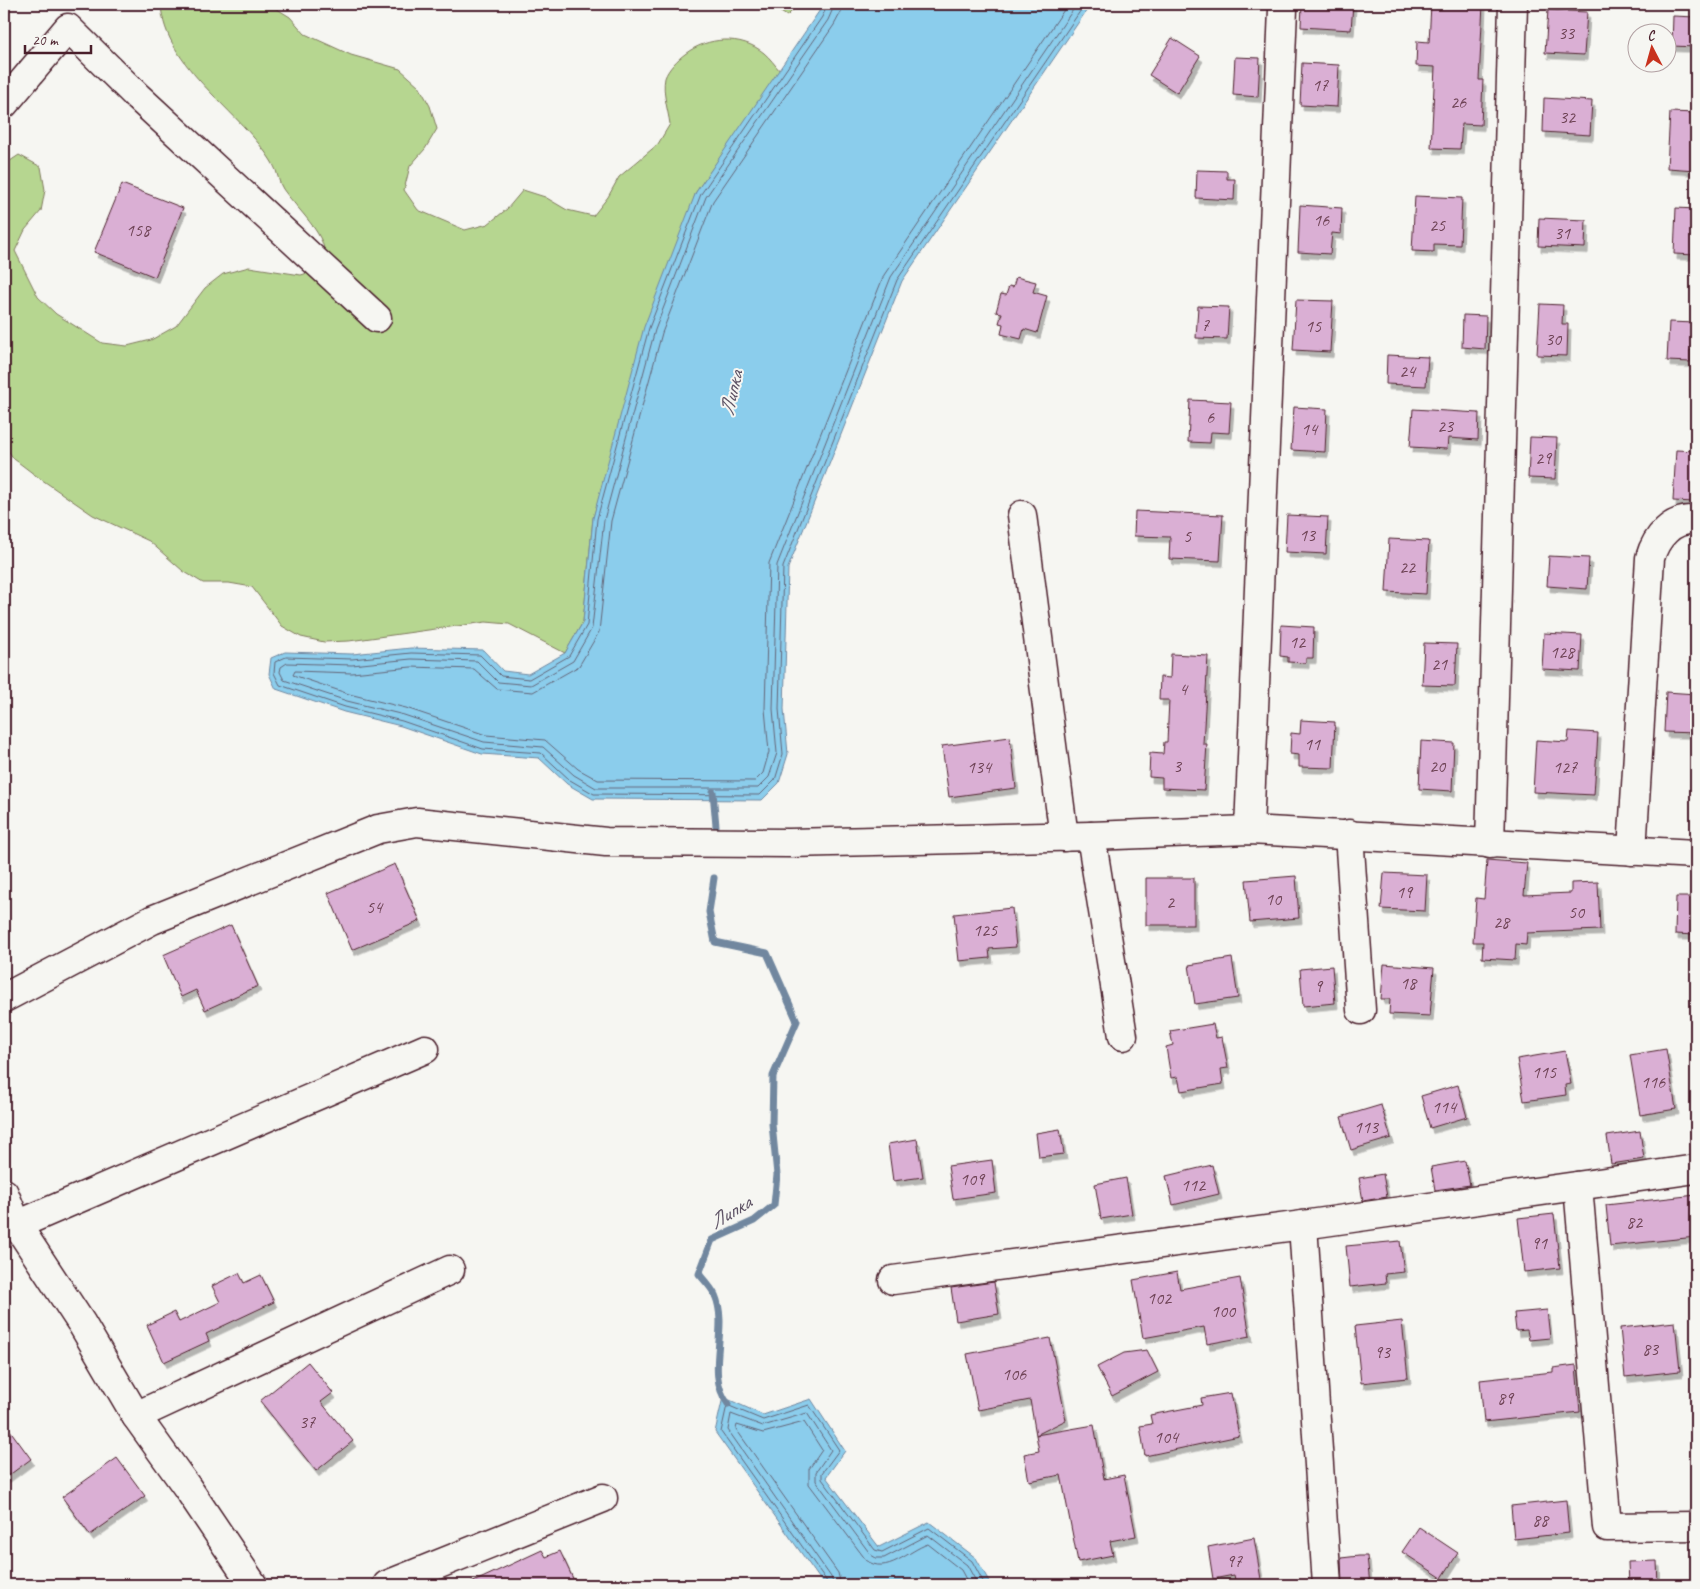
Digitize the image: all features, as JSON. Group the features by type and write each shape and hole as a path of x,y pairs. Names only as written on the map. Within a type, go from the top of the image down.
{"street":[{"path":"1490,844 1513,4"},
{"path":"1249,830 1283,9"},
{"path":"4,104 68,28 138,97 376,318"},
{"path":"1022,516 1064,837"},
{"path":"1632,851 1650,558 1654,544 1667,528 1686,519 1696,520"},
{"path":"4,998 152,920 378,829 417,822 606,842 833,843 1249,830 1696,854"},
{"path":"1349,834 1361,1010"},
{"path":"1092,836 1122,1036"},
{"path":"18,1225 425,1049"},
{"path":"892,1280 1303,1225 1696,1169"},
{"path":"1578,1186 1607,1527 1696,1526"},
{"path":"4,1193 18,1225 82,1324 136,1416 187,1487 253,1585"},
{"path":"1303,1225 1327,1585"},
{"path":"136,1416 450,1270"},
{"path":"387,1585 603,1498"}],"green space":[{"path":"161,4 269,4 290,17 305,34 351,55 400,69 419,86 430,106 437,129 425,149 410,166 404,190 418,210 465,230 488,224 507,209 523,190 545,197 567,210 593,216 608,197 619,177 658,144 670,124 665,95 665,78 676,61 694,48 714,41 735,40 755,47 764,53 780,71 696,192 593,518 583,622 565,653 509,624 486,622 349,641 324,642 301,637 282,626 252,587 229,583 203,583 183,571 149,541 93,515 35,475 14,459 4,445 4,165 19,155 41,167 45,190 41,211 25,230 15,251 38,297 56,314 102,343 127,346 151,340 176,326 205,288 223,274 249,267 301,275 324,268 324,249 318,234 283,189 275,167 259,145 206,88 175,49 165,27"},
{"path":"768,4 799,4 787,16"}],"water":[{"path":"824,4 1091,4 902,281 788,568 784,709 788,754 779,783 762,800 593,799 567,784 539,758 482,754 401,726 344,712 276,689 269,674 271,658 285,652 352,654 411,648 483,650 503,671 528,674 565,653 583,622 593,518 644,327 696,192"},
{"path":"723,1397 763,1415 811,1399 845,1451 826,1477 879,1547 929,1522 976,1558 991,1585 824,1585 715,1432"}],"building":[{"path":"1302,4 1353,4 1351,30 1301,27"},
{"path":"1431,4 1483,4 1479,80 1483,80 1481,125 1462,124 1460,149 1431,148 1435,67 1416,66 1417,41 1429,42"},
{"path":"1548,10 1587,12 1584,55 1545,53"},
{"path":"1673,16 1696,17 1696,47 1678,46 1678,22 1673,22"},
{"path":"1172,38 1200,56 1177,93 1149,75"},
{"path":"1235,57 1260,58 1258,97 1233,95"},
{"path":"1302,63 1339,65 1337,107 1300,105"},
{"path":"1544,98 1592,101 1590,135 1543,132"},
{"path":"1670,112 1696,113 1696,170 1667,168"},
{"path":"1197,170 1227,171 1227,179 1235,179 1234,200 1196,198"},
{"path":"122,184 183,208 155,277 94,252"},
{"path":"1415,196 1462,198 1460,245 1434,244 1434,252 1412,251"},
{"path":"1300,205 1342,208 1341,234 1332,233 1330,254 1298,252"},
{"path":"1676,208 1696,209 1696,255 1674,254"},
{"path":"1539,218 1586,220 1585,248 1538,246"},
{"path":"1016,277 1036,282 1033,292 1047,296 1037,333 1024,329 1021,339 1001,334 1003,324 999,323 1002,313 996,312 1001,294 1006,295 1009,286 1013,287"},
{"path":"1296,300 1333,301 1330,352 1293,350"},
{"path":"1540,304 1563,305 1562,324 1568,324 1567,356 1537,355"},
{"path":"1198,306 1229,307 1227,339 1196,338"},
{"path":"1463,315 1486,316 1485,349 1462,347"},
{"path":"1669,322 1696,323 1696,350 1690,350 1690,362 1667,361"},
{"path":"1387,355 1428,357 1426,386 1386,384"},
{"path":"1190,400 1231,402 1229,433 1211,432 1210,443 1188,442"},
{"path":"1294,407 1327,409 1325,452 1291,450"},
{"path":"1413,409 1479,413 1478,440 1448,438 1447,449 1410,447"},
{"path":"1530,437 1557,438 1555,479 1528,478"},
{"path":"1676,450 1696,451 1696,502 1673,501"},
{"path":"1135,511 1223,515 1220,561 1169,559 1170,537 1134,536"},
{"path":"1287,515 1328,517 1326,554 1285,552"},
{"path":"1389,539 1429,541 1426,594 1386,592"},
{"path":"1549,556 1589,558 1587,589 1547,586"},
{"path":"1281,625 1314,627 1313,658 1306,658 1306,663 1288,662 1288,657 1280,656"},
{"path":"1544,633 1582,635 1580,671 1542,669"},
{"path":"1424,643 1457,644 1455,686 1422,685"},
{"path":"1171,654 1208,656 1203,744 1207,744 1204,790 1162,788 1162,778 1149,777 1150,753 1163,754 1164,742 1167,742 1169,700 1159,700 1160,677 1170,678"},
{"path":"1666,692 1696,694 1696,733 1664,732"},
{"path":"1301,720 1335,722 1333,768 1299,767 1299,755 1290,754 1291,733 1300,734"},
{"path":"1569,731 1598,733 1594,795 1533,792 1536,740 1568,742"},
{"path":"1010,737 1016,788 949,797 942,746"},
{"path":"1421,741 1454,743 1452,791 1419,789"},
{"path":"1487,860 1527,863 1524,895 1571,893 1571,883 1598,882 1600,930 1527,933 1526,945 1516,944 1515,960 1482,958 1483,942 1473,942 1476,898 1484,899"},
{"path":"395,864 420,921 352,950 328,893"},
{"path":"1384,873 1427,875 1425,911 1381,909"},
{"path":"1296,876 1299,918 1250,922 1246,880"},
{"path":"1146,878 1194,878 1194,925 1146,925"},
{"path":"1676,897 1696,897 1696,935 1675,934"},
{"path":"1012,908 1016,947 989,949 990,958 959,961 954,914"},
{"path":"231,925 258,986 205,1010 196,990 181,997 163,955"},
{"path":"1232,958 1238,998 1195,1004 1189,965"},
{"path":"1384,964 1434,968 1430,1016 1389,1014 1390,999 1381,999"},
{"path":"1332,966 1335,1003 1303,1006 1300,969"},
{"path":"1213,1024 1216,1038 1222,1037 1228,1068 1221,1069 1223,1084 1181,1091 1178,1077 1171,1078 1166,1047 1173,1045 1170,1031"},
{"path":"1666,1049 1676,1109 1640,1115 1630,1055"},
{"path":"1565,1051 1571,1084 1565,1085 1566,1095 1524,1101 1517,1059"},
{"path":"1458,1085 1467,1117 1430,1128 1421,1096"},
{"path":"1381,1105 1391,1138 1351,1150 1341,1117"},
{"path":"1060,1129 1064,1154 1039,1157 1036,1133"},
{"path":"1640,1131 1644,1159 1611,1164 1607,1136"},
{"path":"917,1139 923,1177 893,1181 888,1144"},
{"path":"992,1160 996,1193 953,1199 948,1166"},
{"path":"1465,1161 1470,1185 1435,1190 1431,1167"},
{"path":"1212,1165 1219,1194 1173,1205 1166,1176"},
{"path":"1383,1174 1387,1197 1363,1201 1359,1178"},
{"path":"1126,1178 1132,1214 1101,1219 1095,1184"},
{"path":"1696,1195 1696,1237 1610,1246 1606,1205"},
{"path":"1554,1214 1560,1268 1524,1272 1518,1218"},
{"path":"1400,1241 1404,1272 1385,1274 1386,1283 1350,1287 1346,1246"},
{"path":"1177,1272 1180,1289 1240,1278 1250,1336 1207,1344 1204,1327 1143,1338 1133,1280"},
{"path":"239,1273 244,1283 261,1275 274,1302 206,1334 209,1341 164,1362 147,1325 174,1312 179,1322 220,1302 212,1286"},
{"path":"994,1282 999,1314 956,1321 951,1288"},
{"path":"1547,1310 1550,1338 1529,1340 1527,1330 1516,1331 1514,1313"},
{"path":"1402,1321 1408,1378 1361,1383 1355,1326"},
{"path":"1675,1322 1680,1371 1625,1377 1620,1328"},
{"path":"1050,1338 1066,1420 1036,1435 1030,1400 978,1410 967,1354"},
{"path":"1147,1350 1158,1372 1112,1396 1097,1367 1124,1353"},
{"path":"308,1362 333,1393 321,1402 353,1441 316,1471 260,1401"},
{"path":"1576,1365 1580,1412 1484,1422 1480,1380 1553,1372 1553,1368"},
{"path":"1231,1393 1239,1436 1145,1456 1140,1426 1152,1424 1150,1415 1202,1405 1201,1398"},
{"path":"4,1422 31,1459 4,1479"},
{"path":"1094,1425 1104,1479 1124,1475 1136,1536 1110,1541 1113,1555 1078,1562 1061,1475 1029,1481 1024,1454 1039,1451 1036,1435"},
{"path":"117,1458 145,1496 90,1535 62,1497"},
{"path":"1566,1500 1569,1533 1514,1539 1511,1506"},
{"path":"1419,1527 1458,1553 1442,1578 1402,1552"},
{"path":"1254,1538 1262,1585 1236,1585 1234,1575 1213,1579 1208,1547"},
{"path":"542,1550 546,1557 560,1551 576,1585 467,1585"},
{"path":"1367,1556 1370,1585 1342,1585 1341,1558"},
{"path":"1657,1561 1658,1585 1629,1585 1628,1562"}],"waterway":[{"name":"Липка","path":"713,792 716,826"},
{"name":"Липка","path":"714,878 709,912 715,942 767,953 797,1021 773,1076 772,1124 777,1175 774,1205 754,1221 712,1240 699,1274 714,1292 719,1308 718,1378 721,1392 728,1404"}]}
